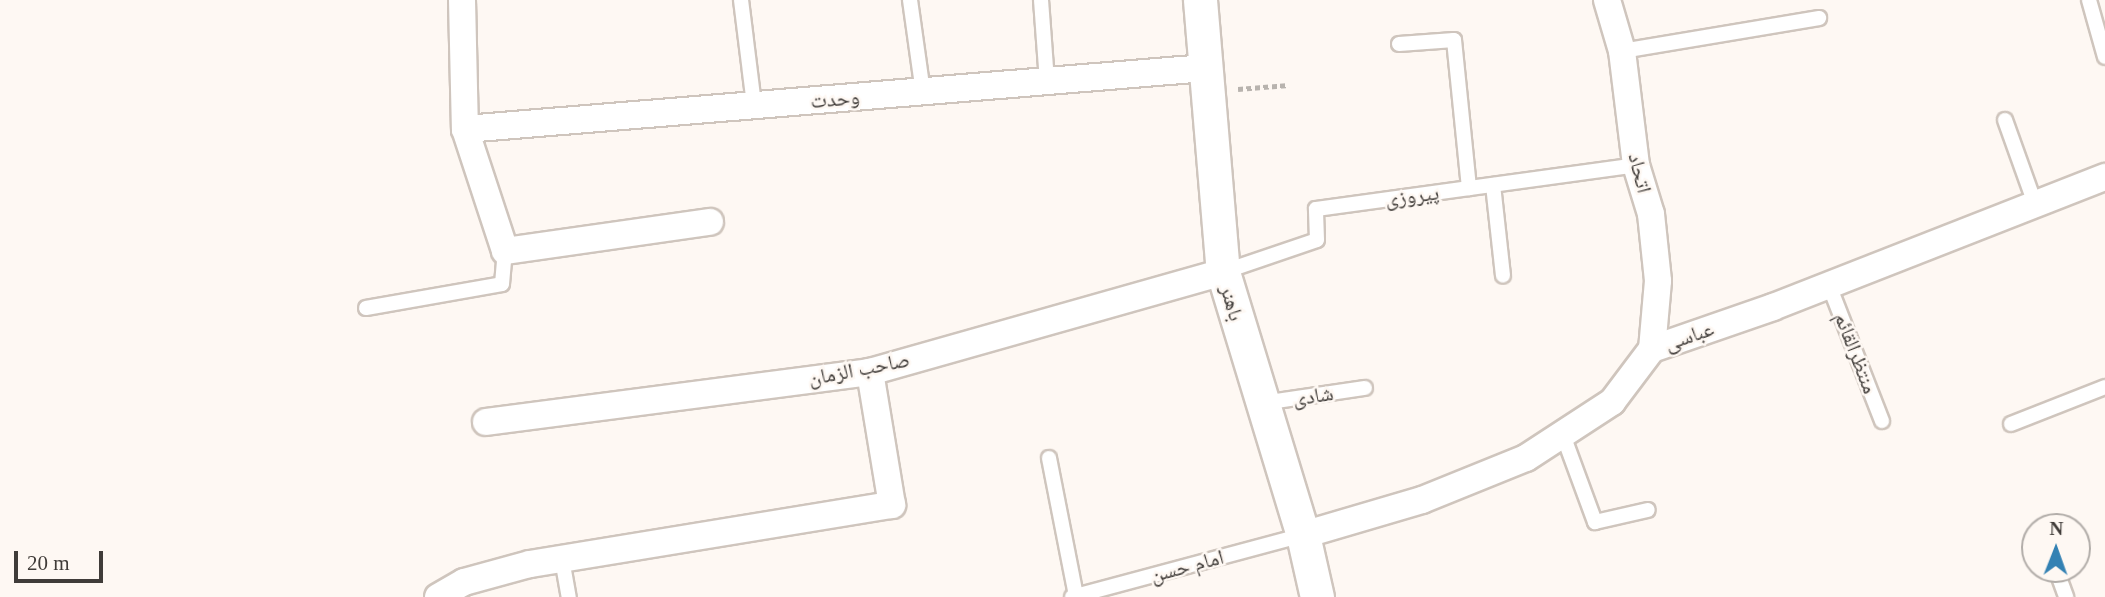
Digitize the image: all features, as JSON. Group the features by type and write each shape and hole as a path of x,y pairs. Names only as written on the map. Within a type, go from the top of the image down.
{"street":[{"path":"463,0 465,129 505,251 710,222"},
{"name":"باهنر","path":"1200,0 1223,272 1303,535 1317,597"},
{"name":"اتحاد","path":"1607,0 1622,51 1636,166 1651,214 1658,281 1652,349"},
{"name":"وحدت","path":"465,129 1047,81 1207,80"},
{"name":"عباسی","path":"1303,535 1422,500 1526,458 1612,402 1652,349 1829,285 2105,177"},
{"name":"صاحب الزمان","path":"486,422 870,372 1223,272"},
{"path":"438,597 562,559 892,505 870,372"}],"lane":[{"path":"741,0 754,105"},
{"path":"910,0 923,92"},
{"path":"1041,0 1047,81"},
{"path":"2089,0 2105,57"},
{"path":"1622,51 1819,18"},
{"path":"1399,44 1454,40 1469,188"},
{"path":"2005,120 2035,204"},
{"name":"پیروزی","path":"1223,272 1317,240 1316,209 1636,166"},
{"path":"1493,185 1503,275"},
{"path":"366,308 502,284 505,251"},
{"name":"منتظرالقائم","path":"1829,285 1882,421"},
{"path":"2011,424 2105,387"},
{"name":"شادی","path":"1262,404 1364,388"},
{"path":"1563,435 1595,522 1647,510"},
{"path":"1049,458 1074,596"},
{"name":"امام حسن","path":"1074,596 1303,535"},
{"path":"562,559 569,597"}],"path":[{"path":"1207,80 1289,85"}]}
